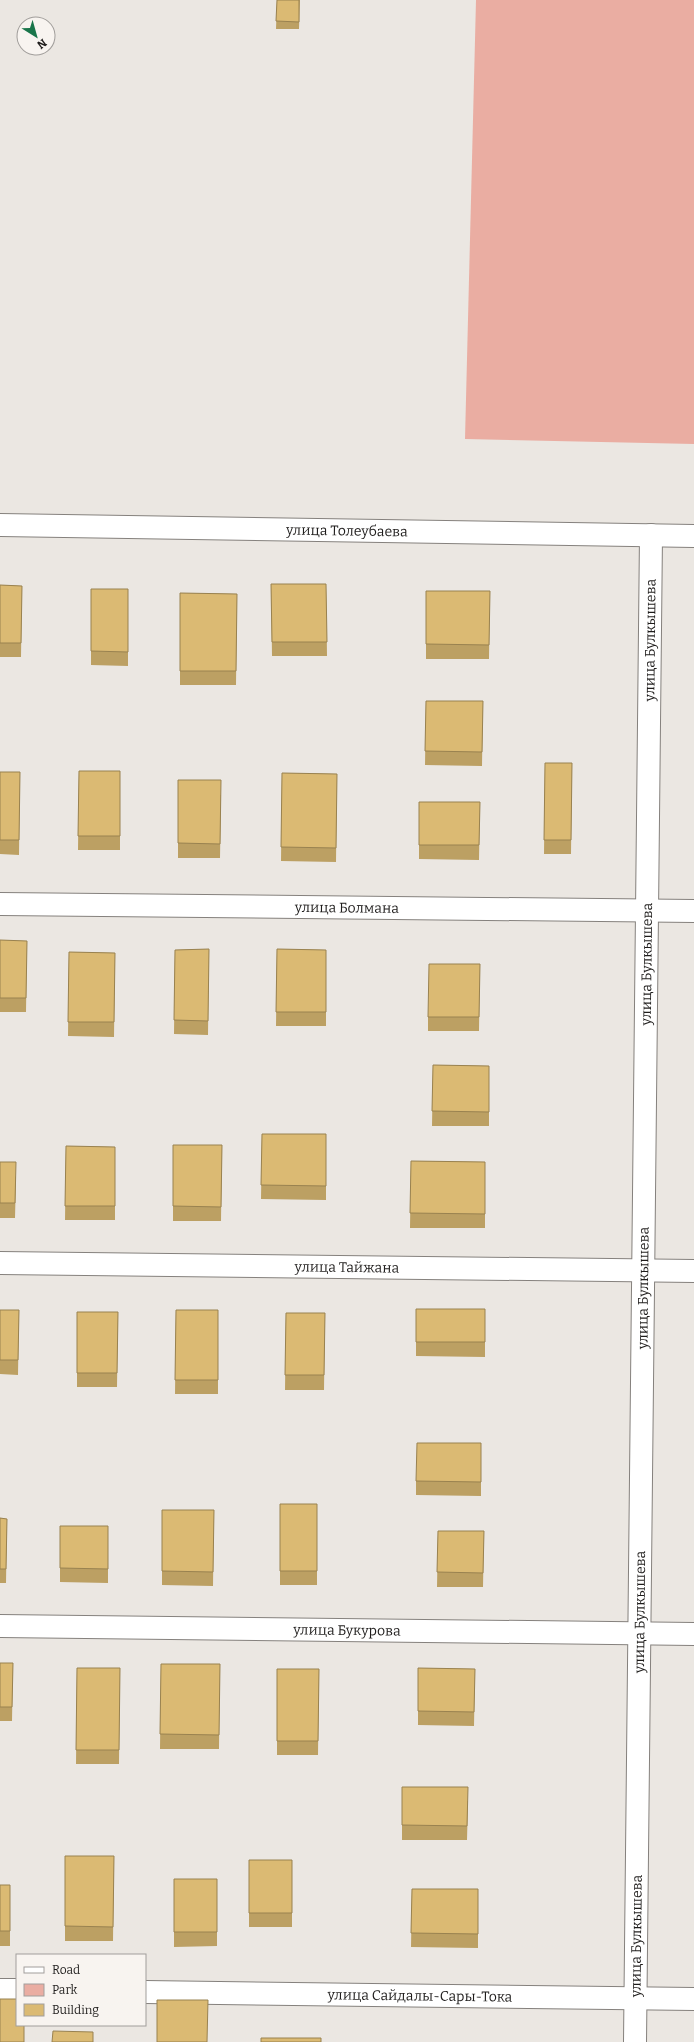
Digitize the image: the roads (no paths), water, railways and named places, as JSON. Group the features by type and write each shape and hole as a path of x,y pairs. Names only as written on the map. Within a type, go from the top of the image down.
{"street":[{"name":"улица Толеубаева","path":"0,525 694,536"},
{"name":"улица Булкышева","path":"635,2042 651,535"},
{"name":"улица Болмана","path":"0,904 694,911"},
{"name":"улица Тайжана","path":"0,1263 694,1271"},
{"name":"улица Букурова","path":"0,1626 694,1634"},
{"path":"0,1990 16,1990"},
{"name":"улица Сайдалы-Сары-Тока","path":"146,1992 694,1999"}]}
